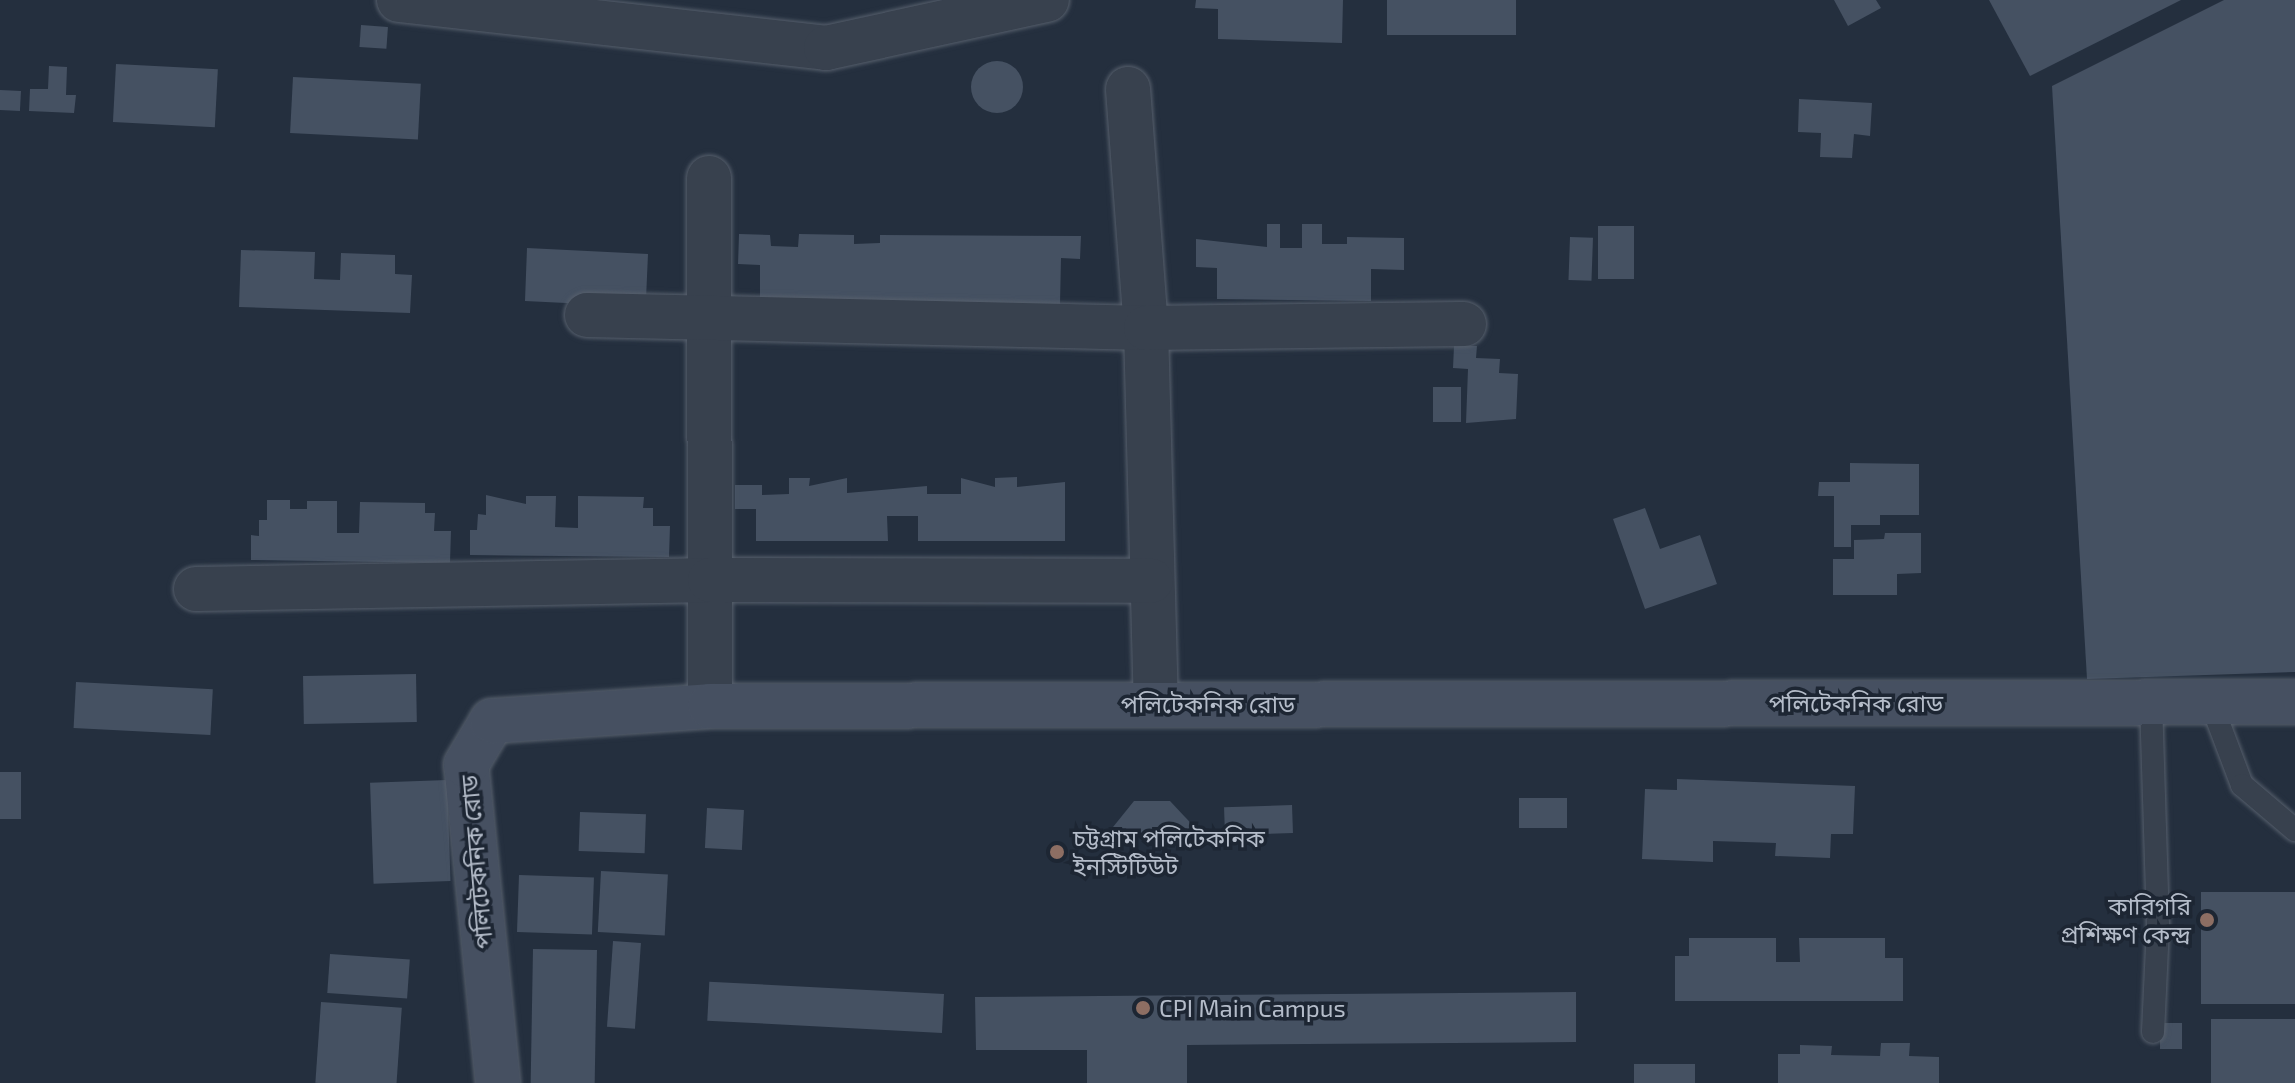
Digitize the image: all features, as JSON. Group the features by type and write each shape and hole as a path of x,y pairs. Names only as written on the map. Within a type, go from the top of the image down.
{"main road":[{"name":"পলিটেকনিক রোড","path":"498,1083 466,765 492,721 710,706 2295,702"}],"street":[{"path":"399,0 826,48 1047,0"},
{"path":"1128,89 1146,328 1156,704"},
{"path":"709,178 705,318 710,706"},
{"path":"587,315 1146,328 1464,324"},
{"path":"196,589 710,580 1151,581"}],"lane":[{"path":"2151,702 2158,926 2153,1032"},
{"path":"2211,703 2242,785 2295,830"}],"building":[{"path":"1196,0 1343,0 1342,43 1218,39 1218,9 1195,8"},
{"path":"1387,0 1516,0 1516,35 1387,35"},
{"path":"1834,0 1876,0 1881,8 1848,26"},
{"path":"1989,0 2181,0 2030,76"},
{"path":"2224,0 2295,0 2295,672 2087,679 2052,86"},
{"path":"361,25 388,27 386,49 359,47"},
{"path":"997,61 1016,68 1023,87 1016,106 997,113 978,106 971,87 978,68"},
{"path":"116,64 218,69 215,127 113,122"},
{"path":"49,66 67,67 66,95 76,95 74,113 29,111 30,89 48,89"},
{"path":"293,77 421,84 418,140 290,133"},
{"path":"0,90 21,91 20,111 0,110"},
{"path":"1799,99 1872,103 1870,136 1854,134 1852,158 1820,157 1821,133 1798,132"},
{"path":"1267,224 1280,224 1280,248 1302,248 1302,224 1322,224 1322,244 1347,244 1347,237 1404,238 1404,270 1371,269 1371,301 1217,299 1217,268 1196,267 1196,239 1267,247"},
{"path":"1598,226 1634,226 1634,279 1598,279"},
{"path":"739,234 770,235 771,246 798,247 799,234 854,235 854,244 880,243 880,235 1081,236 1080,259 1061,258 1060,304 760,303 760,265 738,264"},
{"path":"1570,237 1593,238 1591,281 1568,280"},
{"path":"527,248 648,254 646,299 627,306 525,301"},
{"path":"241,250 315,252 314,279 340,280 341,253 395,255 395,274 412,275 410,313 239,307"},
{"path":"1454,346 1477,346 1476,358 1500,359 1499,373 1518,374 1516,419 1466,423 1468,369 1453,368"},
{"path":"1433,387 1461,387 1461,422 1433,422"},
{"path":"1850,463 1919,464 1919,515 1880,515 1880,525 1851,525 1851,547 1834,547 1834,496 1818,496 1819,482 1850,482"},
{"path":"1017,477 1017,487 1065,482 1065,541 918,541 918,516 887,516 888,541 756,541 756,509 735,509 735,485 762,485 762,495 789,494 789,478 810,478 809,486 847,478 847,493 927,486 927,494 961,494 961,478 995,487 995,478"},
{"path":"486,495 526,504 526,496 556,496 555,527 578,528 578,496 644,497 643,508 653,508 653,526 670,526 669,557 470,555 470,530 477,530 478,514 486,515"},
{"path":"267,500 290,500 290,509 307,509 307,501 337,501 337,533 359,533 360,502 425,503 425,513 435,513 434,531 451,531 450,563 251,560 251,535 259,536 259,520 267,520"},
{"path":"1645,508 1660,549 1700,535 1717,584 1645,609 1613,519"},
{"path":"1885,533 1921,533 1921,573 1897,574 1897,595 1833,595 1833,559 1854,559 1854,540 1884,539"},
{"path":"416,674 417,722 304,724 303,676"},
{"path":"76,682 213,689 210,735 74,728"},
{"path":"0,772 21,772 21,819 0,819"},
{"path":"1677,779 1855,786 1853,834 1831,834 1830,858 1775,856 1776,843 1713,841 1713,862 1642,859 1645,789 1677,790"},
{"path":"447,780 451,881 374,884 370,783"},
{"path":"1519,798 1567,798 1567,828 1519,828"},
{"path":"1134,801 1170,801 1201,834 1109,832"},
{"path":"1292,805 1293,833 1225,835 1224,807"},
{"path":"707,808 744,810 742,850 705,848"},
{"path":"580,812 646,814 645,853 579,851"},
{"path":"601,871 668,875 665,935 598,932"},
{"path":"519,875 594,878 592,935 517,932"},
{"path":"2201,892 2295,892 2295,1004 2201,1004"},
{"path":"1689,938 1776,938 1776,962 1800,962 1799,938 1885,938 1885,958 1903,958 1903,1001 1675,1001 1675,956 1689,956"},
{"path":"613,941 641,943 635,1029 607,1027"},
{"path":"533,949 597,950 595,1083 531,1083"},
{"path":"330,954 410,960 407,998 327,993"},
{"path":"709,982 944,994 942,1033 707,1021"},
{"path":"1576,992 1576,1042 1187,1045 1187,1083 1087,1083 1087,1050 976,1050 975,997"},
{"path":"321,1002 402,1008 397,1083 315,1083"},
{"path":"2211,1019 2295,1019 2295,1083 2211,1083"},
{"path":"2160,1023 2182,1023 2182,1049 2160,1049"},
{"path":"1881,1043 1910,1043 1909,1056 1939,1057 1939,1083 1778,1083 1778,1054 1800,1054 1800,1045 1832,1046 1831,1055 1880,1056"},
{"path":"1634,1064 1695,1064 1695,1083 1634,1083"}],"place":[{"name":"চট্টগ্রাম পলিটেকনিক ইনস্টিটিউট","path":"1057,852"},
{"name":"কারিগরি প্রশিক্ষণ কেন্দ্র","path":"2207,920"},
{"name":"CPI Main Campus","path":"1143,1008"}]}
